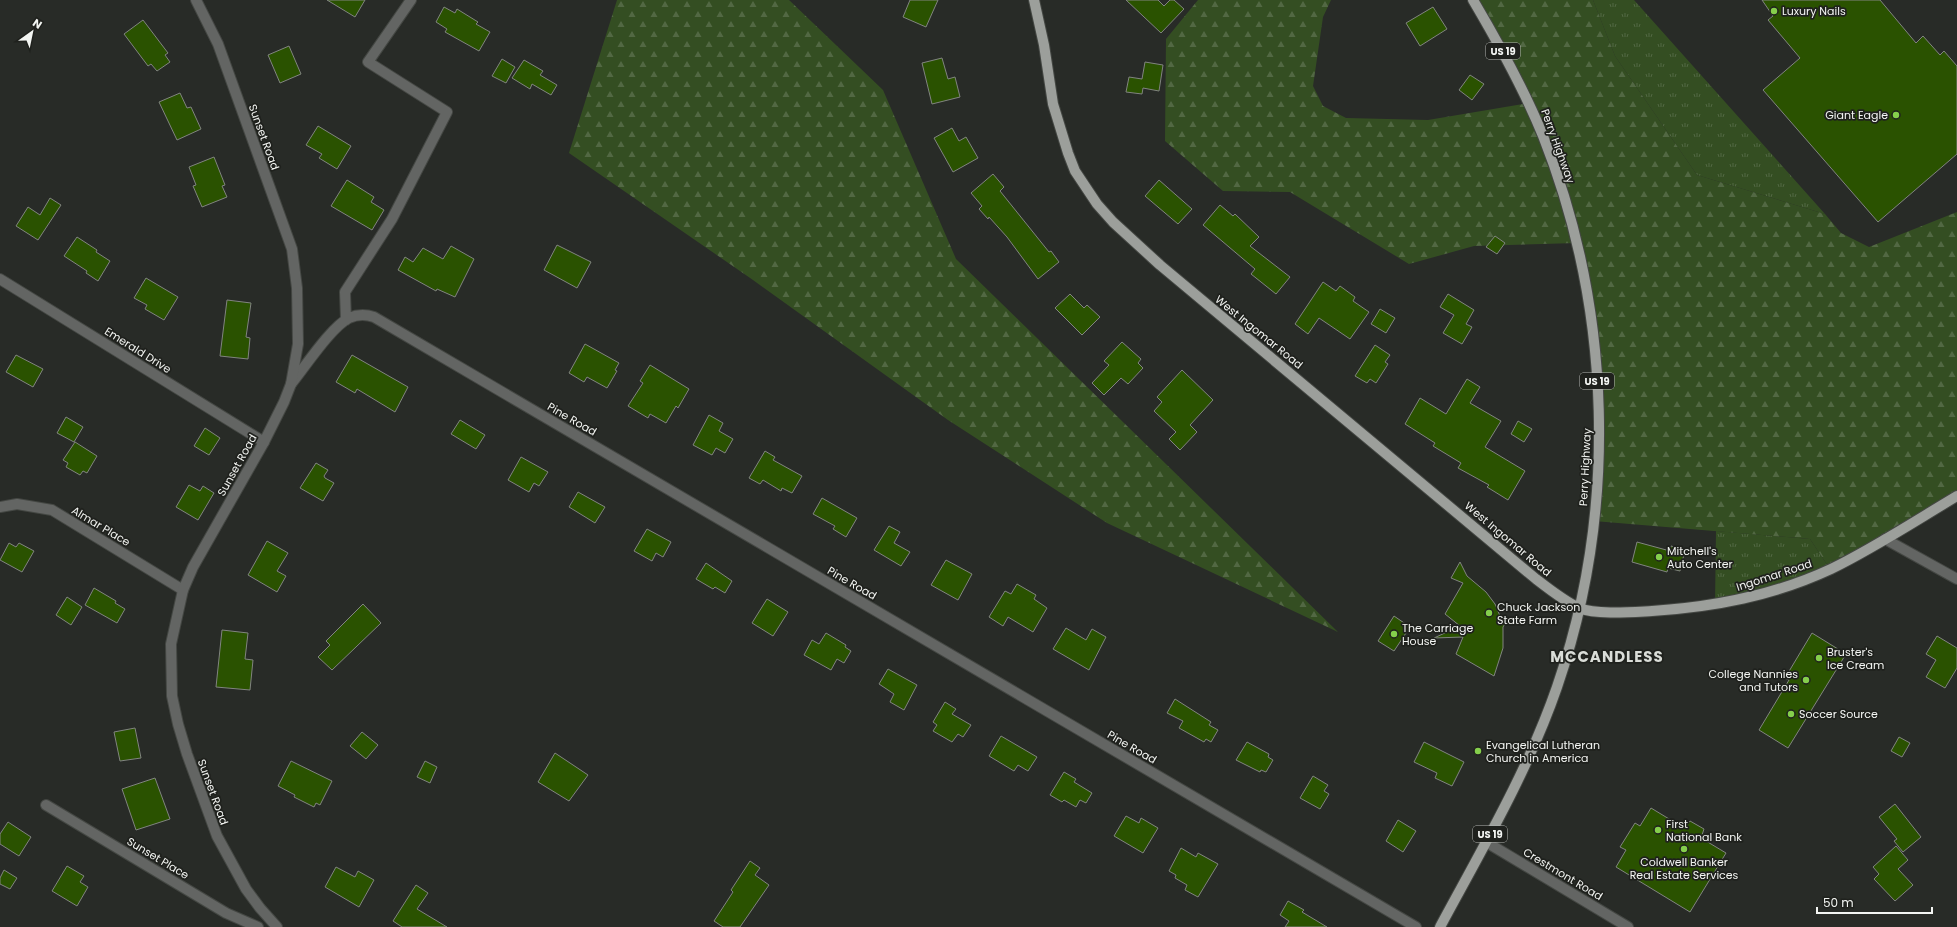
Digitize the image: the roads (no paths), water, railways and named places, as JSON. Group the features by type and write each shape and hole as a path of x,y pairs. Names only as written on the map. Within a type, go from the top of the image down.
{"main road":[{"name":"West Ingomar Road","path":"1034,0 1044,45 1054,104 1068,153 1083,186 1113,222 1189,290 1536,579 1580,608"},
{"name":"Perry Highway","path":"1440,927 1524,768 1547,713 1565,662 1580,608 1591,544 1599,457 1599,400 1589,306 1577,243 1556,172 1543,137 1516,76 1473,0"},
{"name":"Ingomar Road","path":"1580,608 1611,612 1645,611 1715,605 1782,588 1830,569 1885,539 1957,496"}],"street":[{"name":"Sunset Road","path":"196,0 218,44 292,249 297,288 298,326 295,363 291,384 284,402 264,442 193,567 182,590 171,644 172,696 178,724 217,836 246,889 277,927"},
{"path":"346,320 345,292 392,219 447,112 368,62 411,0"},
{"name":"Emerald Drive","path":"0,279 264,442"},
{"name":"Pine Road","path":"291,384 333,332 346,320 356,315 365,314 383,322 1416,927"},
{"name":"Almar Place","path":"0,507 17,504 52,510 182,590"},
{"path":"1885,539 1957,579"},
{"name":"Sunset Place","path":"46,805 226,913 258,927"},
{"name":"Crestmont Road","path":"1486,842 1628,927"}],"place":[{"name":"Luxury Nails","path":"1774,11"},
{"name":"Giant Eagle","path":"1896,115"},
{"name":"Mitchell's Auto Center","path":"1659,557"},
{"name":"Chuck Jackson State Farm","path":"1489,613"},
{"name":"The Carriage House","path":"1394,634"},
{"name":"Bruster's Ice Cream","path":"1819,658"},
{"name":"College Nannies and Tutors","path":"1806,680"},
{"name":"Soccer Source","path":"1791,714"},
{"name":"Evangelical Lutheran Church in America","path":"1478,751"},
{"name":"First National Bank","path":"1658,830"},
{"name":"Coldwell Banker Real Estate Services","path":"1684,849"}],"district":[{"name":"MCCANDLESS","path":"1607,657"}]}
